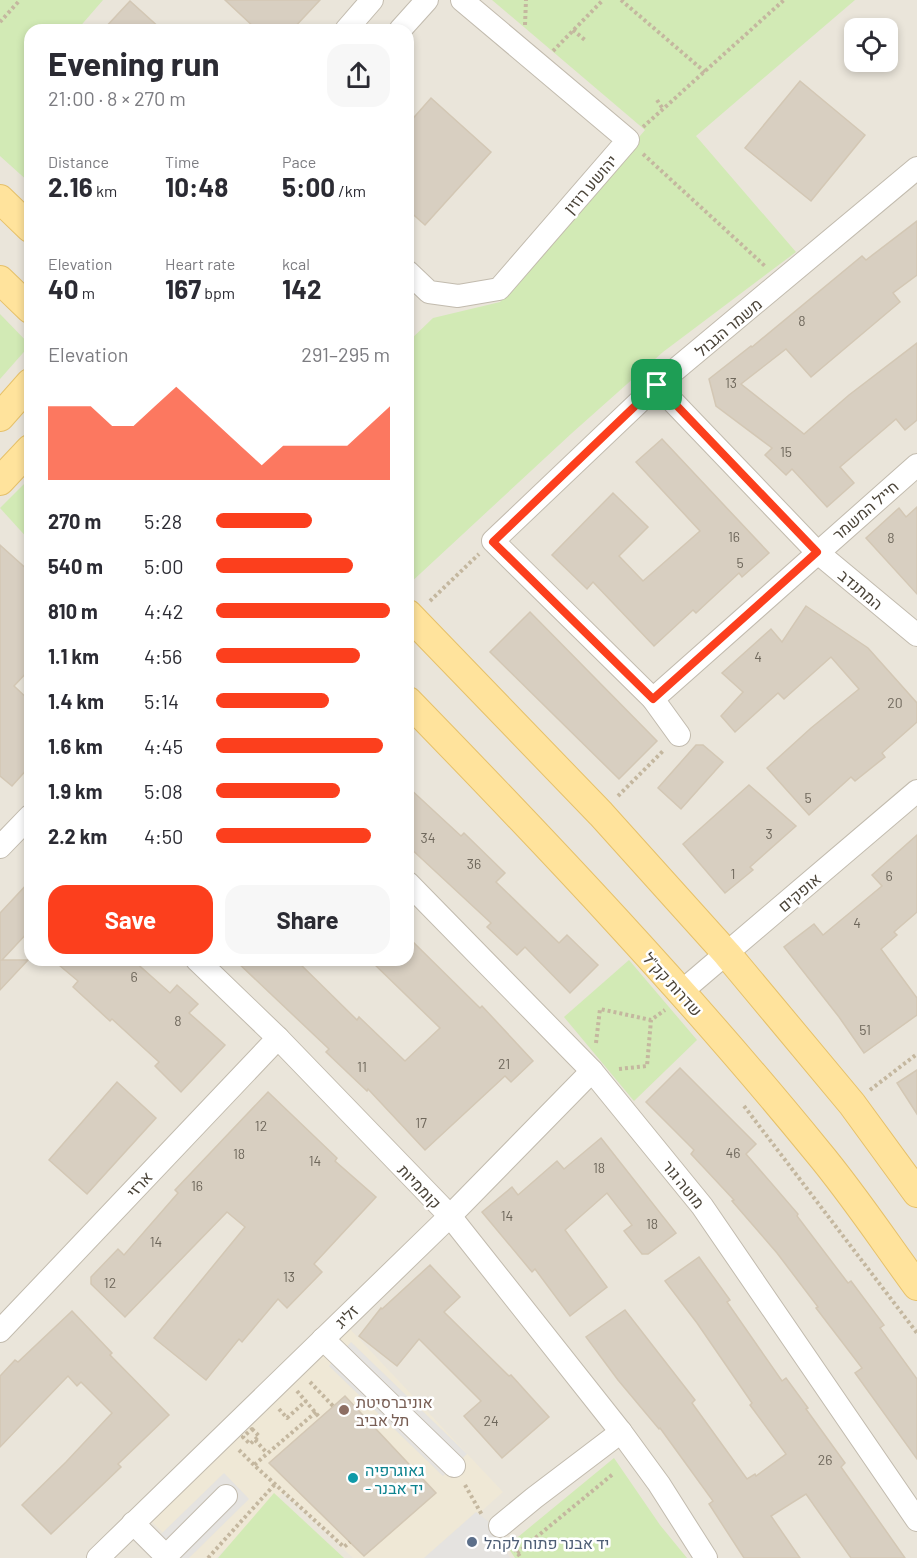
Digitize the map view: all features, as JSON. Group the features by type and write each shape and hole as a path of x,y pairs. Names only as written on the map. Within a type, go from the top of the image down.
{"main road":[{"path":"0,198 24,222"},
{"path":"0,280 24,304"},
{"path":"0,417 24,390"},
{"path":"0,481 24,455"},
{"path":"414,620 601,814 727,954 852,1104 917,1193"},
{"name":"שדרות קק\"ל","path":"414,707 504,799 681,992 818,1152 917,1286"}],"street":[{"path":"351,24 372,0"},
{"path":"405,24 427,0"},
{"name":"יהושע רוזין","path":"414,278 429,292 458,296 499,289 628,140 462,0"},
{"name":"משמר הגבול","path":"493,542 657,385 917,168"},
{"name":"המתנדב","path":"657,385 817,552 917,636"},
{"name":"חייל המשמר","path":"653,699 917,465"},
{"path":"493,542 653,699 679,735"},
{"name":"אופקים","path":"681,992 917,791"},
{"path":"0,847 24,822"},
{"name":"מוטה גור","path":"414,889 592,1071 702,1206 917,1520"},
{"name":"קוממיות","path":"203,966 278,1038 450,1216 621,1432 659,1484 706,1558"},
{"name":"ארזי","path":"0,1331 278,1038"},
{"name":"זליג","path":"106,1551 450,1216 592,1071"},
{"path":"323,1339 454,1466"},
{"path":"494,1525 534,1498 621,1432"},
{"path":"133,1523 165,1556 226,1496"}],"path":[{"path":"0,22 20,0"},
{"path":"538,65 603,0"},
{"path":"621,0 705,72"},
{"path":"782,281 628,140 784,0"},
{"path":"573,30 585,40"},
{"path":"657,100 663,109"},
{"path":"414,612 493,542"},
{"path":"601,814 679,735"},
{"path":"600,1009 651,1020 647,1066 592,1071 600,1009"},
{"path":"870,1090 917,1054"},
{"path":"740,1100 917,1333"},
{"path":"295,1366 333,1406"},
{"path":"289,1395 296,1390 320,1418"},
{"path":"283,1401 277,1406 286,1418 306,1401"},
{"path":"316,1412 254,1465 344,1547 350,1542"},
{"path":"255,1440 267,1453"},
{"path":"454,1466 494,1525"},
{"path":"517,1553 613,1474"},
{"path":"208,1558 275,1484"}],"shaded area":[{"path":"0,0 917,0 917,1558 0,1558"},
{"name":"אוניברסיטת תל אביב","path":"348,1327 503,1492 429,1558 353,1558 284,1492 216,1558 189,1558 150,1520"},
{"path":"351,1342 467,1454 443,1476 329,1366"},
{"path":"224,1473 249,1499 189,1558 175,1558 156,1539"},
{"name":"יד אבנר פתוח לקהל","path":"476,1512 493,1525 510,1558 424,1558"}],"green space":[{"path":"0,0 103,0 82,24 24,24 24,178 0,156"},
{"path":"492,0 855,0 696,136 796,252 663,352 414,579 414,336 433,318 500,302 645,130"},
{"path":"0,314 24,339 24,352 0,379"},
{"path":"24,484 24,534 0,508"},
{"path":"629,960 697,1040 634,1101 564,1017"},
{"path":"614,1458 660,1525 687,1558 515,1558 507,1546"},
{"path":"274,1493 344,1558 218,1558"}],"building":[{"path":"225,0 320,0 298,24 251,24"},
{"path":"130,1 155,24 109,24"},
{"path":"800,81 865,135 811,201 745,148"},
{"path":"431,98 491,152 425,225 414,215 414,117"},
{"path":"917,221 917,275 893,293 900,302 811,377 786,349 741,384 804,434 849,395 917,343 917,420 905,430 896,419 840,467 854,483 827,507 792,469 786,475 765,455 772,448 716,406 709,379 752,347 862,256 866,260"},
{"path":"662,439 769,553 742,577 739,573 696,613 693,610 654,646 593,582 587,589 552,555 613,493 648,527 619,556 643,581 700,531 636,462"},
{"path":"917,507 917,594 866,538 899,508 906,517"},
{"path":"0,545 24,567 24,675 14,686 24,695 24,773 12,786 0,776"},
{"path":"806,606 868,648 917,703 917,722 882,753 885,757 855,781 851,777 809,815 767,768 859,689 831,657 784,699 778,693 735,732 721,716 743,692 722,673 771,629 782,642"},
{"path":"530,612 657,741 619,779 490,652"},
{"path":"696,745 703,745 723,762 681,809 658,788"},
{"path":"749,785 796,826 750,867 753,870 725,893 683,844"},
{"path":"414,793 461,836 464,833 505,873 496,882 559,943 567,935 598,965 570,993 525,947 517,955 487,927 491,923 414,852"},
{"path":"917,835 917,912 894,932 897,935 881,949 917,998 917,1015 864,1053 784,947 814,924 823,935 882,886 872,875"},
{"path":"24,887 24,936 2,960 24,960 24,964 0,990 0,913"},
{"path":"414,943 480,1008 482,1006 533,1061 511,1082 505,1076 425,1150 368,1089 367,1091 326,1052 329,1049 241,966 302,966 357,1020 359,1017 405,1061 440,1028 376,966 414,966"},
{"path":"60,966 140,966 170,993 177,985 198,1004 189,1013 225,1045 181,1092 155,1066 159,1062 73,987 78,981"},
{"path":"680,1068 756,1144 746,1154 798,1214 797,1216 848,1283 851,1281 884,1325 880,1328 917,1379 917,1459 855,1373 862,1368 816,1308 818,1307 777,1253 732,1201 734,1200 691,1154 694,1150 646,1102"},
{"path":"917,1070 917,1114 897,1083"},
{"path":"117,1082 156,1118 87,1194 49,1160"},
{"path":"268,1092 337,1158 335,1161 376,1197 314,1264 322,1272 287,1308 278,1299 242,1342 239,1339 206,1380 154,1338 245,1227 227,1212 125,1317 91,1284 91,1277 118,1249 124,1255 178,1193 175,1190"},
{"path":"601,1138 676,1233 648,1254 642,1254 624,1231 632,1225 607,1193 565,1230 607,1287 570,1316 535,1269 532,1272 482,1212 512,1187 518,1195 557,1161 564,1169"},
{"path":"699,1257 730,1300 727,1302 782,1381 786,1378 808,1408 806,1409 845,1463 841,1467 905,1558 851,1558 806,1494 771,1516 800,1558 744,1558 709,1504 713,1501 660,1428 618,1380 586,1337 625,1310 695,1400 692,1403 747,1479 755,1474 756,1476 786,1454 750,1405 752,1403 697,1323 665,1281"},
{"path":"430,1265 460,1297 444,1312 509,1376 511,1375 549,1417 502,1458 464,1416 481,1401 419,1339 397,1366 359,1336 381,1308"},
{"path":"72,1311 112,1353 110,1355 169,1415 118,1464 121,1467 51,1534 22,1505 112,1413 81,1382 77,1386 68,1376 0,1447 0,1376 15,1360 18,1362"},
{"name":"גאוגרפיה - יד אבנר","path":"345,1396 436,1493 364,1556 269,1463"}],"place":[{"name":"אוניברסיטת תל אביב","path":"344,1410"},
{"name":"גאוגרפיה - יד אבנר","path":"353,1478"},
{"name":"יד אבנר פתוח לקהל","path":"472,1542"}],"route":[{"path":"657,385 817,552 653,699 493,542 657,385"}]}
